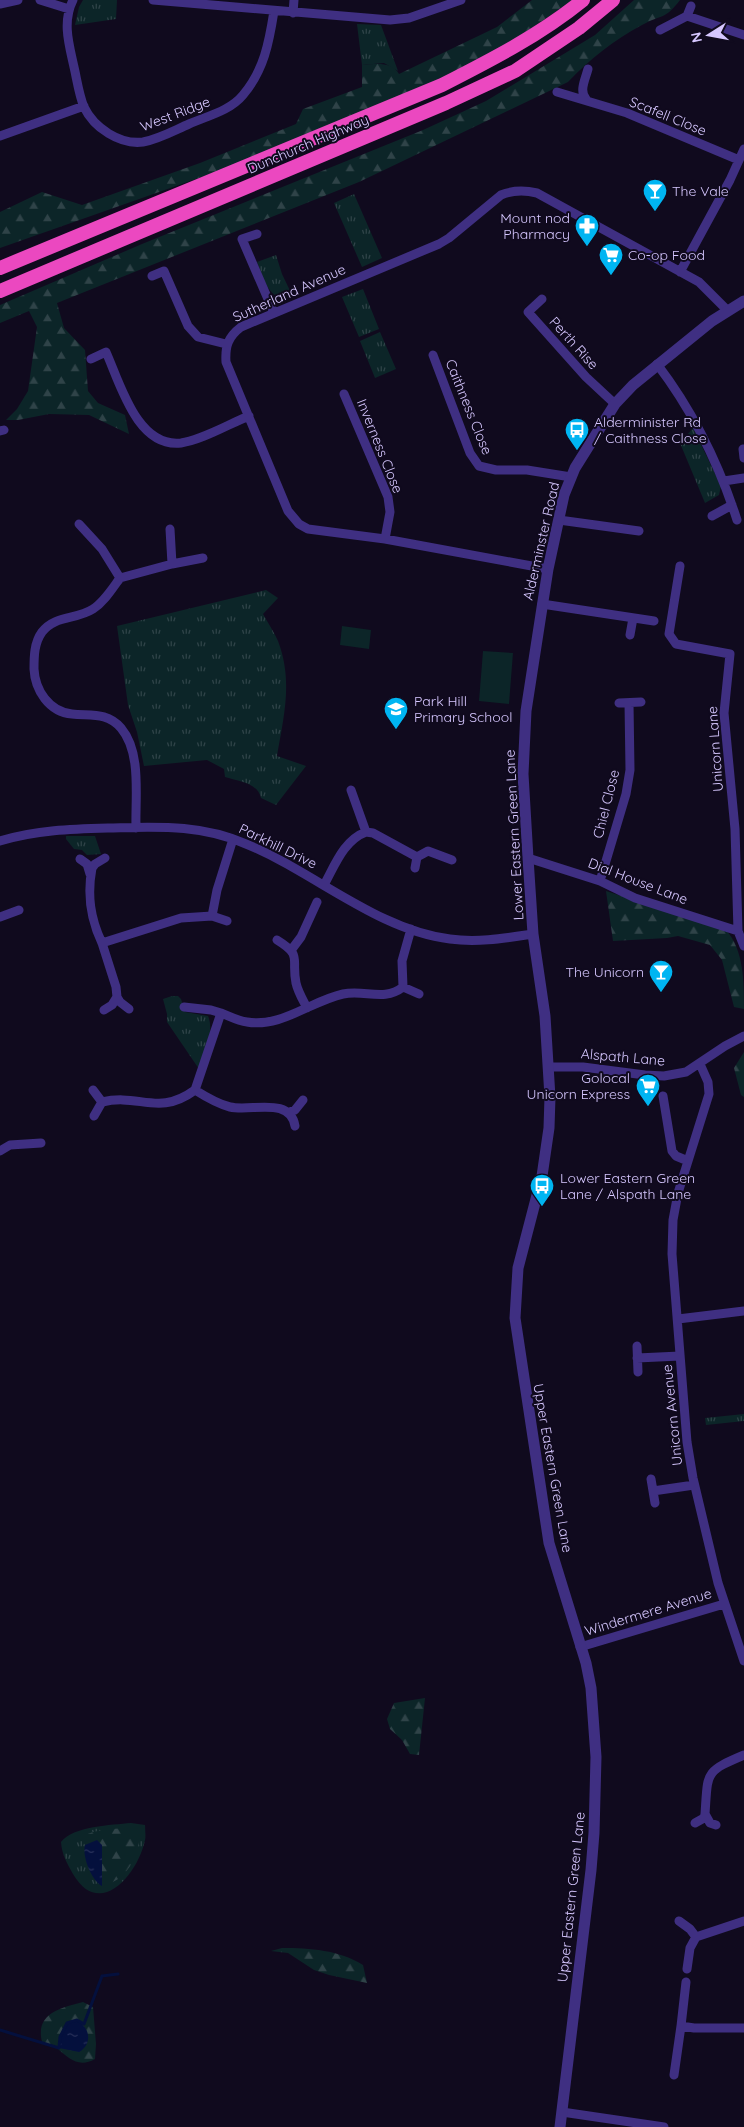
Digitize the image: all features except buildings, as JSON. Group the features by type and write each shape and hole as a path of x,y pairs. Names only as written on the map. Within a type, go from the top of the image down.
{"highway":[{"name":"Dunchurch Highway","path":"0,268 442,85 506,52 567,13 583,0"},
{"name":"Dunchurch Highway","path":"0,291 446,103 515,70 579,28 613,0"},
{"path":"0,258 53,240 72,239"}],"street":[{"path":"0,4 18,0"},
{"path":"40,0 69,9"},
{"name":"West Ridge","path":"73,0 66,24 84,106 91,118 105,131 122,140 136,142 152,139 231,106 248,88 266,56 274,11"},
{"path":"153,0 293,13 400,20 461,0"},
{"path":"293,13 294,0"},
{"path":"660,30 687,16 691,6"},
{"path":"687,16 744,35"},
{"path":"586,100 582,95 582,89 588,70"},
{"name":"Scafell Close","path":"557,92 627,113 739,160"},
{"path":"0,136 84,106"},
{"path":"680,272 744,149"},
{"name":"Sutherland Avenue","path":"226,344 232,334 241,327 439,244 449,238 493,200 509,192 524,190 537,193 698,282 728,311"},
{"path":"257,234 242,239 274,313"},
{"path":"152,276 164,272 188,326 198,337 226,344 226,362 288,511 299,524 308,529 385,539 548,569"},
{"name":"Perth Rise","path":"542,299 528,312 586,377 614,404"},
{"name":"Alderminster Road","path":"534,652 548,569 564,495 579,460 614,404 633,385 712,321 744,301"},
{"path":"91,359 106,352 136,420 163,440 181,443 248,416"},
{"name":"Caithness Close","path":"433,354 470,452 479,466 496,470 526,470 571,477"},
{"path":"657,364 682,400 724,481 737,520"},
{"name":"Inverness Close","path":"344,394 388,497 390,512 385,539"},
{"path":"724,481 744,478"},
{"path":"712,516 732,505"},
{"path":"559,520 621,524 639,531"},
{"path":"79,524 102,549 120,578"},
{"path":"170,529 172,564"},
{"path":"136,828 134,766 128,740 114,721 105,717 95,714 72,714 54,708 40,693 35,677 34,655 42,633 55,621 91,610 102,601 120,578 202,558"},
{"name":"Unicorn Lane","path":"680,566 669,634 676,644 730,654 724,713 734,829 738,931 744,946"},
{"path":"542,604 654,621"},
{"path":"630,635 633,618"},
{"name":"Lower Eastern Green Lane","path":"534,652 526,711 523,774 533,934 545,1016 549,1067"},
{"path":"618,703 641,702"},
{"name":"Chiel Close","path":"600,881 626,794 630,770 629,703"},
{"path":"351,790 366,832"},
{"name":"Parkhill Drive","path":"0,841 49,831 136,828 210,831 234,839 286,862 377,914 411,929 451,940 491,940 533,934"},
{"path":"324,885 341,853 351,841 366,832 373,833 417,857"},
{"path":"212,916 217,890 234,839"},
{"path":"417,857 428,851 452,860"},
{"path":"415,868 417,857"},
{"path":"105,858 95,864 91,875 89,906 91,918 102,943 116,987 117,997 129,1009"},
{"name":"Dial House Lane","path":"528,858 600,881 635,898 738,931"},
{"path":"80,859 87,864 91,875"},
{"path":"292,949 301,937 317,902"},
{"path":"0,917 19,910"},
{"path":"102,943 181,918 212,916 227,921"},
{"path":"403,988 402,961 411,929"},
{"path":"277,940 292,949 297,986 307,1008"},
{"path":"184,1007 212,1010 248,1023 274,1020 344,994 366,993 385,996 403,988 419,994"},
{"path":"104,1010 112,1005 117,997"},
{"path":"94,1116 102,1102 131,1100 156,1104 170,1103 185,1097 195,1090 221,1014"},
{"name":"Alspath Lane","path":"549,1067 583,1067 664,1076 686,1072 725,1046 744,1036"},
{"name":"Unicorn Avenue","path":"700,1064 708,1082 709,1094 678,1193 672,1238 680,1356 687,1442 694,1485 707,1544 724,1604 744,1661"},
{"name":"Upper Eastern Green Lane","path":"549,1067 549,1128 542,1176 518,1268 515,1318 549,1543 588,1672 595,1731 595,1828 592,1870 560,2127"},
{"path":"93,1090 102,1102"},
{"path":"195,1090 212,1100 232,1108 269,1107 290,1112 294,1117 295,1126"},
{"path":"662,1096 672,1151 676,1156 688,1161"},
{"path":"290,1112 295,1110 303,1100"},
{"path":"0,1151 10,1145 41,1142"},
{"path":"678,1319 744,1311"},
{"path":"636,1346 638,1372"},
{"path":"637,1358 680,1356"},
{"path":"651,1479 655,1503"},
{"path":"653,1491 694,1485"},
{"name":"Windermere Avenue","path":"580,1647 724,1604"},
{"path":"695,1823 704,1818 707,1782 710,1774 725,1763 744,1755"},
{"path":"705,1814 710,1823 716,1825"},
{"path":"679,1921 690,1929 696,1937"},
{"path":"687,1969 690,1948 696,1937 744,1921"},
{"path":"674,2075 686,1982"},
{"path":"681,2026 694,2028 744,2028"},
{"path":"562,2112 664,2127"}],"green space":[{"path":"83,0 117,0 116,19 75,25 79,7"},
{"path":"532,0 573,0 517,38 455,73 230,167 0,248 0,212 42,192 82,205 200,163 296,124 303,109 362,87 362,65 388,65 399,74 497,27"},
{"path":"634,0 680,0 667,14 642,25 612,44 568,82 359,182 57,303 64,328 85,350 88,391 98,403 125,415 129,434 89,415 49,414 18,420 6,420 17,409 28,391 37,327 29,311 0,323 0,305 142,244 423,130 486,101 595,35"},
{"path":"357,24 381,25 398,71 384,63 362,65"},
{"path":"354,194 382,258 362,267 334,203"},
{"path":"276,255 282,274 293,297 285,298 273,294 262,276 257,262"},
{"path":"363,289 379,329 359,337 342,297"},
{"path":"380,332 396,369 375,378 360,341"},
{"path":"693,428 721,486 719,495 705,503 680,443"},
{"path":"266,590 278,598 263,614 278,641 283,656 286,684 286,698 277,756 306,766 276,805 261,798 252,786 225,777 224,769 207,760 144,766 137,732 128,705 117,626"},
{"path":"342,626 371,630 369,649 340,645"},
{"path":"483,651 513,653 509,704 479,701"},
{"path":"66,836 95,836 101,854 87,855 82,850 74,849 66,839"},
{"path":"606,891 726,930 732,938 740,957 744,1009 734,1007 722,960 710,945 678,936 613,941"},
{"path":"178,996 181,999 185,1012 208,1016 210,1036 199,1069 167,1022 163,999"},
{"path":"744,1052 744,1097 741,1095 734,1068"},
{"path":"744,1414 744,1421 706,1425 705,1418"},
{"path":"425,1698 419,1755 410,1754 402,1740 390,1729 387,1719 394,1703"},
{"path":"131,1823 145,1825 145,1838 135,1866 116,1887 106,1892 95,1893 84,1887 73,1874 62,1851 61,1842 83,1829"},
{"path":"127,1828 138,1830 139,1841 134,1860 121,1877 102,1886 102,1845 90,1843 85,1845 81,1839 96,1831"},
{"path":"282,1948 324,1951 354,1960 363,1965 367,1983 314,1970 288,1953 271,1951"},
{"path":"83,2002 93,2007 96,2044 95,2059 84,2063 75,2061 55,2047 42,2042 41,2032 42,2024 52,2013"}],"water":[{"path":"97,1840 102,1845 102,1886 94,1879 88,1867 84,1850 85,1845"},
{"path":"77,2021 87,2031 88,2040 86,2045 79,2052 59,2048 60,2037 67,2023"}],"waterway":[{"path":"0,2030 59,2048 60,2037 67,2023 77,2020 84,2024 102,1976 118,1974"}],"place":[{"name":"The Vale","path":"655,212"},
{"name":"Mount nod Pharmacy","path":"587,247"},
{"name":"Co-op Food","path":"611,276"},
{"name":"Alderminister Rd / Caithness Close","path":"577,451"},
{"name":"Park Hill Primary School","path":"396,730"},
{"name":"The Unicorn","path":"661,993"},
{"name":"Golocal Unicorn Express","path":"648,1107"},
{"name":"Lower Eastern Green Lane / Alspath Lane","path":"542,1207"}]}
